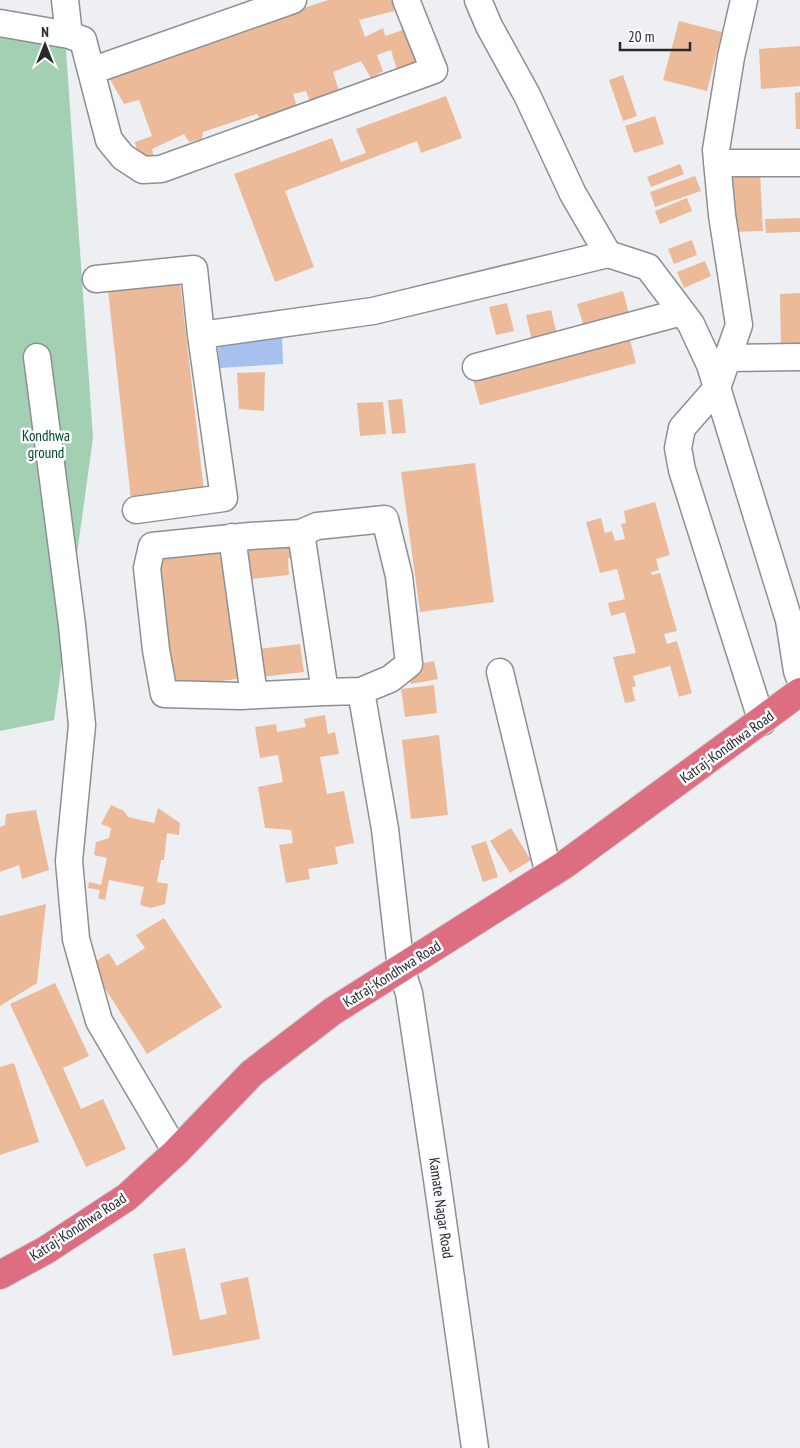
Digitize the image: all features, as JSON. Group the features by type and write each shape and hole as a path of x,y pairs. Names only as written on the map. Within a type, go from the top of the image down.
{"highway":[{"name":"Katraj-Kondhwa Road","path":"0,1275 46,1250 127,1197 176,1152 252,1073 333,1011 549,875 762,722 800,692"}],"street":[{"path":"65,0 69,35"},
{"path":"91,71 294,0"},
{"path":"0,23 69,35 83,40 109,140 123,157 143,170 161,169 434,70 406,0"},
{"path":"478,0 489,26 527,95 573,194 608,254"},
{"path":"744,0 731,57 716,150 722,215 739,325 717,388 682,428 678,448 682,470 762,722"},
{"path":"717,163 800,164"},
{"path":"201,335 373,311 608,254 648,267 691,324 710,365 789,620 800,679"},
{"path":"96,278 194,268 201,335 224,498 136,510"},
{"path":"476,367 682,312"},
{"path":"37,357 72,625 82,726 69,861 76,939 99,1021 176,1152"},
{"path":"727,358 800,357"},
{"path":"385,519 399,576 409,664 390,679 361,691 254,695 164,694 156,650 147,568 152,546 232,537 301,533 317,526 385,519"},
{"path":"301,533 325,692"},
{"path":"232,537 254,695"},
{"path":"500,672 549,875"},
{"name":"Kamate Nagar Road","path":"361,691 385,829 400,969 409,993 475,1448"}],"green space":[{"name":"Kondhwa ground","path":"0,35 65,36 93,438 54,720 0,731"}],"water":[{"path":"282,338 283,364 219,368 218,343"}],"building":[{"path":"328,0 392,0 394,11 359,20 365,37 383,28 385,36 406,29 420,60 397,70 391,50 377,55 383,71 371,78 361,61 333,72 339,91 310,102 306,91 293,94 297,107 261,121 257,114 203,132 202,139 189,142 184,134 152,149 154,158 139,160 135,142 152,136 139,100 124,104 107,74"},
{"path":"679,21 722,32 707,91 663,80"},
{"path":"800,46 800,86 761,89 759,49"},
{"path":"623,75 637,116 623,121 609,80"},
{"path":"800,92 800,129 796,129 795,93"},
{"path":"446,96 462,138 421,153 417,141 285,191 314,267 275,282 234,174 332,138 341,162 366,153 356,129"},
{"path":"655,116 664,144 634,153 625,126"},
{"path":"680,164 684,174 651,187 647,177"},
{"path":"760,173 763,231 732,232 730,174"},
{"path":"695,176 701,191 655,207 650,192"},
{"path":"687,198 692,211 660,224 655,211"},
{"path":"800,218 800,232 766,233 765,219"},
{"path":"692,240 697,255 674,264 668,249"},
{"path":"705,261 711,276 684,288 677,272"},
{"path":"180,282 204,491 131,500 108,290"},
{"path":"623,291 630,318 585,331 577,304"},
{"path":"800,293 800,349 781,350 780,294"},
{"path":"507,303 514,331 496,335 489,307"},
{"path":"551,310 558,339 533,345 526,315"},
{"path":"628,332 636,363 480,405 471,373"},
{"path":"265,372 264,411 239,409 237,373"},
{"path":"402,399 406,433 392,434 388,400"},
{"path":"383,402 386,434 360,436 357,403"},
{"path":"475,463 494,602 420,612 401,472"},
{"path":"655,502 670,555 656,559 659,570 651,572 652,575 660,573 677,631 664,634 667,644 677,641 692,693 679,697 670,666 633,676 636,686 632,687 635,701 625,703 613,657 636,653 625,612 611,616 608,603 625,599 617,569 600,573 586,522 601,518 605,533 612,531 615,541 625,539 621,524 626,523 624,511"},
{"path":"297,541 299,557 288,558 289,575 243,580 240,546"},
{"path":"223,544 243,678 175,688 155,554"},
{"path":"300,644 304,672 262,677 259,649"},
{"path":"434,661 438,679 411,684 407,666"},
{"path":"434,685 437,713 405,717 401,689"},
{"path":"325,715 328,734 335,732 339,754 320,757 327,794 344,791 354,843 335,847 338,864 308,869 310,879 286,883 279,845 293,843 291,830 265,828 258,787 283,782 278,755 260,758 255,727 276,724 277,732 306,727 304,719"},
{"path":"439,735 448,815 411,819 402,740"},
{"path":"111,805 124,811 128,817 154,823 158,808 180,823 179,835 167,833 164,860 161,860 157,882 168,884 165,904 151,908 140,905 144,887 109,880 105,900 98,898 100,890 88,888 89,882 101,885 107,858 94,855 96,842 109,838 111,828 101,824"},
{"path":"36,810 49,870 22,879 19,865 0,872 0,827 5,825 6,814"},
{"path":"511,828 531,860 510,873 490,841"},
{"path":"486,841 498,877 483,882 471,846"},
{"path":"46,904 37,983 0,1006 0,916"},
{"path":"164,918 222,1007 147,1054 90,965 109,953 117,966 145,948 136,935"},
{"path":"55,983 89,1056 63,1068 81,1109 103,1099 126,1149 86,1167 10,1004"},
{"path":"14,1063 39,1142 0,1155 0,1067"},
{"path":"185,1248 200,1320 227,1314 220,1283 248,1277 260,1339 173,1356 153,1254"}]}
